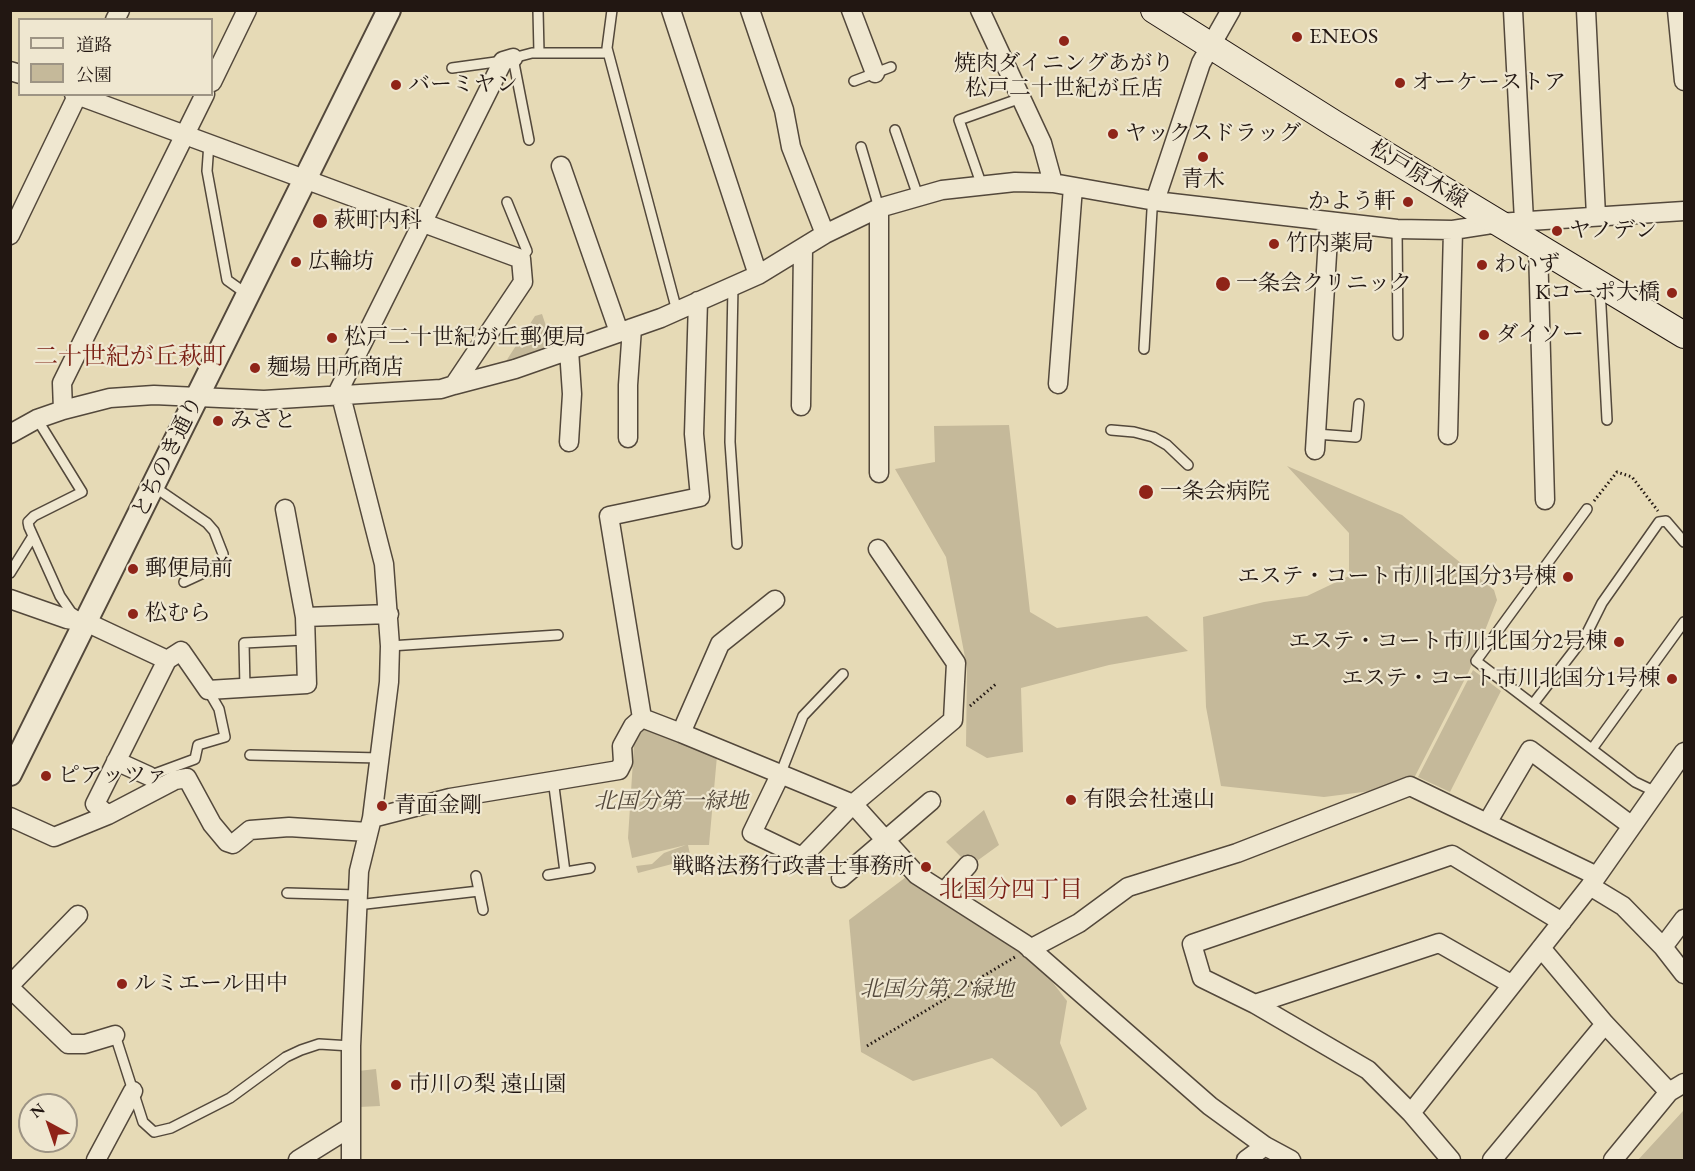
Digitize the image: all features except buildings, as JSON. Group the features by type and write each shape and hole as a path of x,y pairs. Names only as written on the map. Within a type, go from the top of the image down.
{"main road":[{"name":"松戸原木線","path":"1154,10 1684,335"}],"street":[{"path":"213,80 247,10"},
{"name":"とちのき通り","path":"10,774 389,10"},
{"path":"671,10 758,275"},
{"path":"750,10 784,110 791,147 825,234"},
{"path":"851,10 883,70"},
{"path":"980,10 1041,144 1053,183"},
{"path":"1155,201 1201,63 1231,10"},
{"path":"1513,10 1524,221"},
{"path":"1586,10 1596,216"},
{"path":"1677,10 1684,81"},
{"path":"351,1161 351,1046 359,872 370,825 380,758 389,682 390,646 384,564 339,396 422,222 508,60"},
{"path":"10,235 76,96"},
{"path":"79,96 521,258 524,282 454,385"},
{"path":"63,410 62,383 204,96"},
{"path":"561,166 626,330 628,438"},
{"path":"10,434 37,419 110,398 198,396 264,400 339,396 454,385 569,350 677,311 758,275 825,234 879,208 918,195 982,186 1015,182 1053,183 1155,201 1398,229 1454,230 1498,223 1684,211"},
{"path":"1058,384 1073,187"},
{"path":"879,208 879,473"},
{"path":"1315,442 1329,222"},
{"path":"1448,435 1454,230"},
{"path":"1538,247 1545,500"},
{"path":"801,406 803,248"},
{"path":"642,718 609,516 700,497 694,435 698,302"},
{"path":"569,350 572,394 569,441"},
{"path":"108,815 95,804 167,660 181,651 208,690 307,684 305,618 285,509"},
{"path":"780,775 752,832 802,857 853,804 953,720 956,663 878,549"},
{"path":"10,599 67,620 86,622 167,660"},
{"path":"681,733 720,644 775,600"},
{"path":"305,618 388,614"},
{"path":"642,718 853,804 917,875 1030,948 1210,1106 1264,1146 1291,1161"},
{"path":"10,817 54,837 108,815 154,789 175,780 187,778 212,824 227,842 233,844 250,830 370,825 450,798 553,779 619,770 623,762 622,746 633,726 642,718"},
{"path":"1487,823 1530,750 1632,826"},
{"path":"1411,1113 1562,922 1684,752"},
{"path":"117,761 149,776"},
{"path":"1030,948 1079,923 1128,887 1237,853 1410,786 1487,823 1593,881 1623,906 1663,947 1684,974"},
{"path":"841,878 931,801"},
{"path":"1451,1161 1411,1113 1368,1070 1255,1004 1202,978 1192,944 1452,855 1562,922"},
{"path":"944,892 969,865"},
{"path":"78,915 11,990 68,1044 85,1044 115,1035"},
{"path":"1663,947 1684,919"},
{"path":"1255,1004 1439,943 1511,984"},
{"path":"1541,948 1605,1024 1677,1088 1613,1161"},
{"path":"1492,1161 1605,1024"},
{"path":"96,1161 133,1091"},
{"path":"298,1161 351,1127"},
{"path":"1246,1161 1264,1146"}],"lane":[{"path":"538,10 539,53"},
{"path":"612,10 608,53 677,311"},
{"path":"452,68 539,53 608,53"},
{"path":"508,60 530,140"},
{"path":"854,81 883,70"},
{"path":"982,186 959,120 1021,98"},
{"path":"895,130 918,195"},
{"path":"209,142 207,171 227,280 249,296"},
{"path":"861,147 879,208"},
{"path":"1144,349 1152,210 1155,201"},
{"path":"507,202 527,251 521,258"},
{"path":"1398,229 1398,335"},
{"path":"1600,283 1607,420"},
{"path":"733,286 730,442 737,544"},
{"path":"1315,442 1356,437 1359,404"},
{"path":"37,419 82,492 34,516 28,522 60,596 71,612 86,622"},
{"path":"1111,430 1134,432 1153,437 1167,445 1188,465"},
{"path":"153,486 207,523 214,531 223,554 223,564 184,582"},
{"path":"1587,509 1476,661 1635,783 1656,792"},
{"path":"1533,704 1586,635 1602,603 1659,522 1666,521 1684,542"},
{"path":"10,573 33,536"},
{"path":"1592,749 1684,622"},
{"path":"390,646 558,635"},
{"path":"245,687 244,643 306,640"},
{"path":"780,775 803,716 843,674"},
{"path":"149,776 195,759 198,745 225,737 219,709 208,690"},
{"path":"250,755 380,758"},
{"path":"553,779 565,872"},
{"path":"548,875 590,868"},
{"path":"476,876 483,910"},
{"path":"287,893 357,900 479,891"},
{"path":"115,1035 147,1129 154,1132 162,1131 230,1098 301,1050 319,1044 351,1046"}],"path":[{"path":"1587,509 1617,472 1632,477 1666,521"},
{"path":"953,720 996,684"},
{"path":"867,1046 1030,948"}],"green space":[{"path":"542,314 554,350 501,369 535,316"},
{"path":"1009,425 1030,612 1057,628 1147,616 1188,651 1109,665 1021,688 1023,752 987,758 966,746 967,668 946,557 895,469 935,462 934,426"},
{"path":"1287,466 1402,515 1494,590 1497,600 1469,671 1410,786 1324,797 1221,786 1206,707 1203,617 1264,602 1307,596 1349,576 1349,533"},
{"path":"1473,670 1501,691 1450,792 1418,777"},
{"name":"北国分第一緑地","path":"644,728 717,756 709,845 688,845 691,859 638,873 636,866 652,864 664,853 686,845 632,858 628,838 634,745"},
{"path":"984,810 999,845 970,866 946,842"},
{"name":"北国分第２緑地","path":"910,874 1030,953 1067,1001 1060,1043 1087,1109 1061,1127 1036,1092 992,1058 913,1081 861,1052 849,920"},
{"path":"376,1069 380,1106 359,1107 358,1071"},
{"path":"1683,1111 1684,1160 1638,1160"}],"place":[{"name":"ENEOS","path":"1297,37"},
{"name":"焼肉ダイニングあがり 松戸二十世紀が丘店","path":"1064,41"},
{"name":"オーケーストア","path":"1400,83"},
{"name":"バーミヤン","path":"396,85"},
{"name":"ヤックスドラッグ","path":"1113,134"},
{"name":"青木","path":"1203,157"},
{"name":"かよう軒","path":"1408,202"},
{"name":"萩町内科","path":"320,221"},
{"name":"ヤノデン","path":"1557,231"},
{"name":"竹内薬局","path":"1274,244"},
{"name":"広輪坊","path":"296,262"},
{"name":"わいず","path":"1482,265"},
{"name":"一条会クリニック","path":"1223,284"},
{"name":"Kコーポ大橋","path":"1672,293"},
{"name":"ダイソー","path":"1484,335"},
{"name":"松戸二十世紀が丘郵便局","path":"332,338"},
{"name":"麺場 田所商店","path":"255,368"},
{"name":"みさと","path":"218,421"},
{"name":"一条会病院","path":"1146,492"},
{"name":"郵便局前","path":"133,569"},
{"name":"エステ・コート市川北国分3号棟","path":"1568,577"},
{"name":"松むら","path":"133,614"},
{"name":"エステ・コート市川北国分2号棟","path":"1619,642"},
{"name":"エステ・コート市川北国分1号棟","path":"1672,679"},
{"name":"ピアッツァ","path":"46,776"},
{"name":"有限会社遠山","path":"1071,800"},
{"name":"青面金剛","path":"382,806"},
{"name":"戦略法務行政書士事務所","path":"926,867"},
{"name":"ルミエール田中","path":"122,984"},
{"name":"市川の梨 遠山園","path":"396,1085"}],"district":[{"name":"二十世紀が丘萩町","path":"130,357"},
{"name":"北国分四丁目","path":"1011,890"}]}
